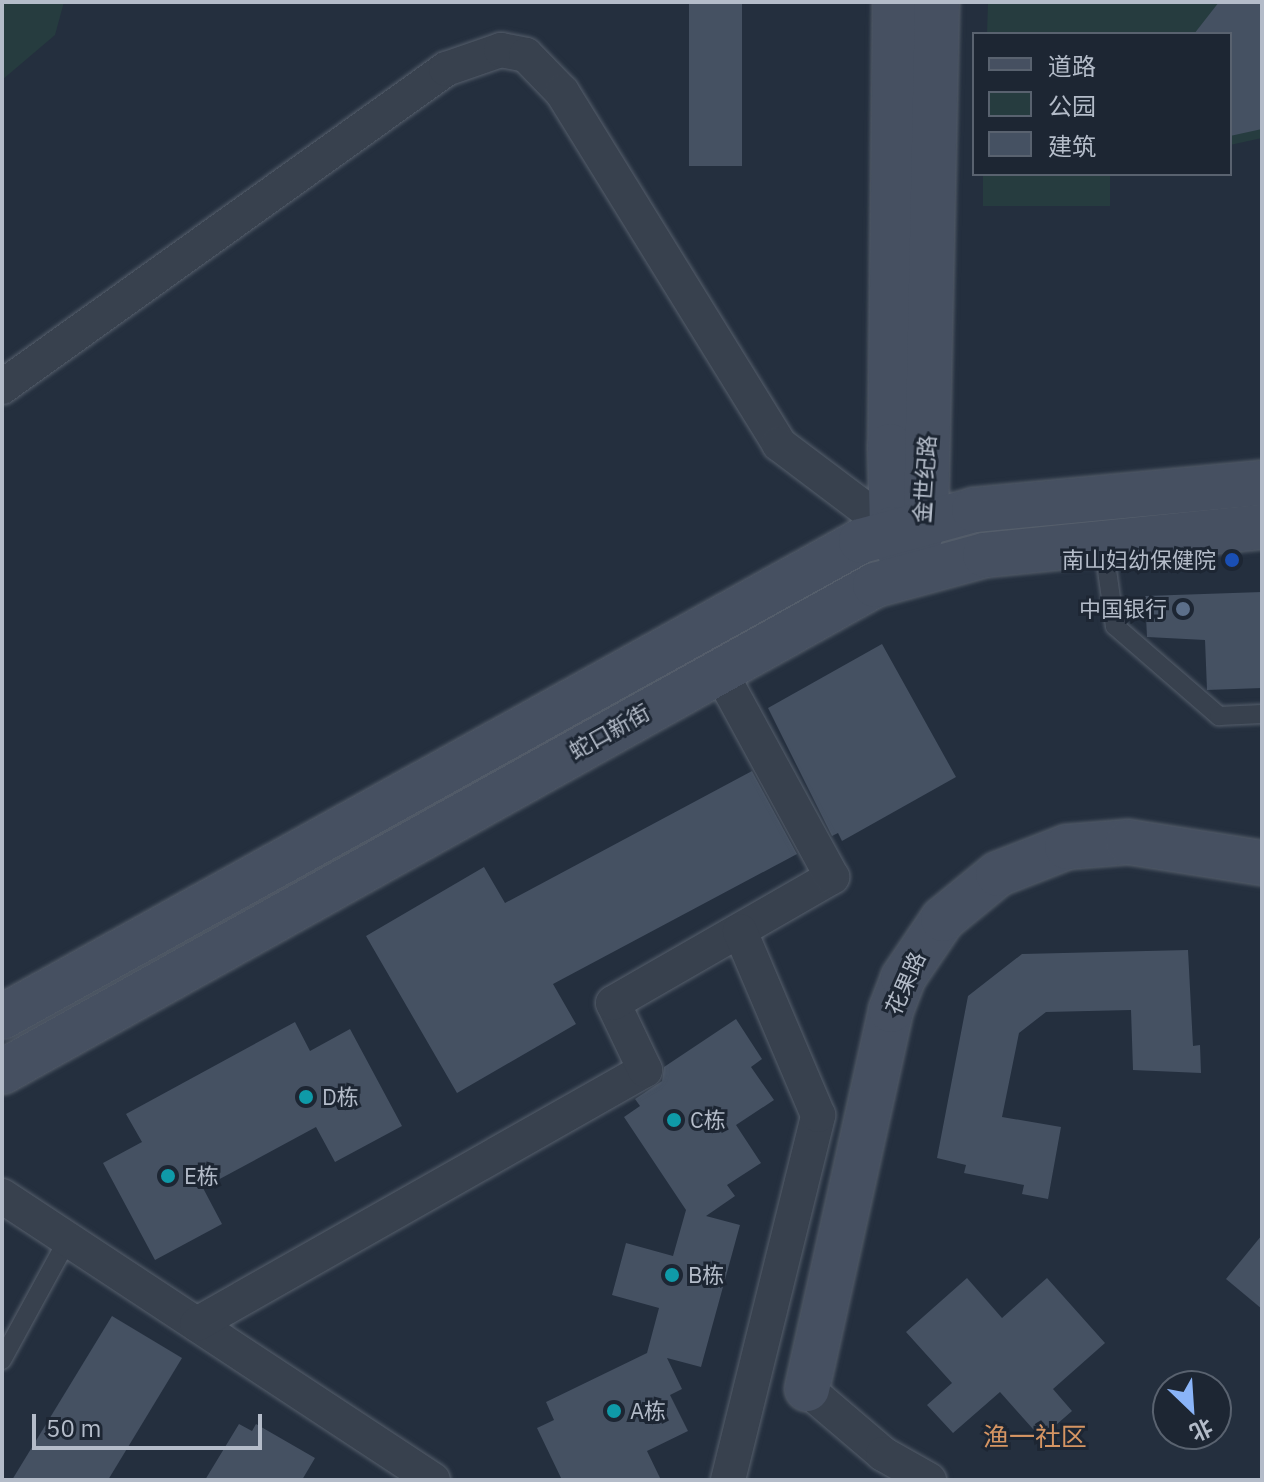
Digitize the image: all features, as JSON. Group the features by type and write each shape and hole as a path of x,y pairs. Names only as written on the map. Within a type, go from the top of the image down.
{"main road":[{"name":"金世纪路","path":"895,2 909,524"},
{"name":"金世纪路","path":"908,573 937,2"},
{"name":"蛇口新街","path":"2,1017 790,577 909,524 1047,502 1262,483"},
{"name":"蛇口新街","path":"2,1072 847,597 908,573 985,555 1262,527"},
{"name":"花果路","path":"807,1389 891,1010 915,956 943,919 998,874 1067,847 1128,842 1262,863"}],"street":[{"path":"2,387 446,69 501,50 526,55 562,92 779,444 909,524"},
{"path":"197,1324 645,1070 613,1003 832,877 719,670"},
{"path":"728,1480 818,1115 740,931"},
{"path":"2,1196 433,1480"},
{"path":"807,1389 883,1454 929,1480"}],"lane":[{"path":"1102,541 1115,626 1219,716 1262,714"},
{"path":"2,1360 68,1239"}],"green space":[{"path":"2,2 64,2 55,35 2,80"},
{"path":"988,2 1262,2 1262,138 1232,145 1232,32 987,32"},
{"path":"983,176 1110,176 1110,206 983,206"}],"building":[{"path":"689,2 742,2 742,166 689,166"},
{"path":"1219,2 1262,2 1262,129 1232,136 1232,32 1196,32"},
{"path":"1262,592 1262,688 1207,690 1205,640 1147,637 1145,596"},
{"path":"882,644 956,777 842,841 838,833 832,836 768,708"},
{"path":"752,771 797,854 553,984 576,1024 457,1093 366,936 484,867 505,903"},
{"path":"1188,950 1193,1046 1200,1045 1201,1073 1133,1070 1131,1010 1046,1012 1019,1033 1002,1117 1061,1127 1048,1199 1022,1194 1024,1185 964,1173 966,1165 937,1158 968,996 1022,954"},
{"path":"736,1019 762,1059 751,1067 774,1100 736,1125 761,1163 727,1185 735,1196 706,1216 740,1225 701,1367 667,1358 682,1389 670,1395 688,1431 647,1451 661,1480 562,1480 537,1428 554,1420 546,1402 647,1353 659,1308 612,1295 626,1243 673,1256 686,1210 624,1117 640,1106 635,1099 662,1081 664,1067"},
{"path":"295,1022 310,1051 350,1029 402,1126 335,1162 316,1127 203,1188 222,1224 155,1260 103,1163 142,1142 126,1114"},
{"path":"1262,1235 1262,1309 1226,1279"},
{"path":"967,1278 1002,1318 1047,1278 1105,1343 1053,1389 1072,1411 1041,1438 1000,1392 953,1433 927,1405 952,1383 906,1332"},
{"path":"112,1316 182,1358 108,1480 12,1480"},
{"path":"239,1424 252,1431 256,1424 315,1458 302,1480 205,1480"}],"place":[{"name":"南山妇幼保健院","path":"1232,560"},
{"name":"中国银行","path":"1183,609"},
{"name":"D栋","path":"306,1097"},
{"name":"C栋","path":"674,1120"},
{"name":"E栋","path":"168,1176"},
{"name":"B栋","path":"672,1275"},
{"name":"A栋","path":"614,1411"}],"district":[{"name":"渔一社区","path":"1035,1437"}]}
